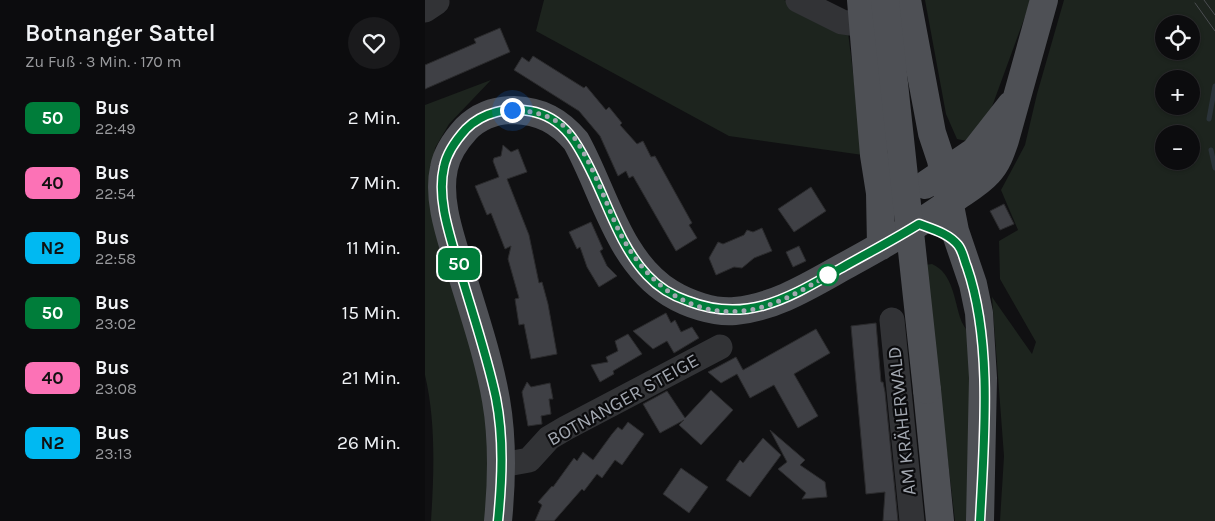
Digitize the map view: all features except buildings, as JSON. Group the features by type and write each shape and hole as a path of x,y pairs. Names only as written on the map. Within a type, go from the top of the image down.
{"main road":[{"name":"AM KRÄHERWALD","path":"885,0 940,521"},
{"path":"907,0 930,124 935,179 935,213 959,246 973,284 981,339 983,444 980,521"},
{"path":"498,521 502,465 496,399 450,235 443,198 443,168 457,139 471,124 497,111 531,111 548,117 565,128 583,154 631,254 647,275 660,286 697,305 732,312 756,308 804,288 881,246 935,213 988,174 998,159 1044,0"},
{"path":"862,12 874,154 881,193 881,246"},
{"path":"873,128 885,148 906,173 935,179 975,151 1017,98"},
{"path":"881,193 902,215 935,213"}],"street":[{"path":"425,10 437,2 436,0"},
{"path":"798,0 842,22 862,12"},
{"name":"AM KRÄHERWALD","path":"892,320 912,521"},
{"name":"BOTNANGER STEIGE","path":"502,465 529,460 549,438 565,428 720,347"}],"shaded area":[{"path":"544,0 784,0 848,32 863,155 729,136 536,31"},
{"path":"925,0 1031,0 986,123 967,141 957,139 946,114"},
{"path":"1064,0 1215,0 1215,521 1000,521 1004,456 992,297 1032,354 1036,342 1000,279 999,241 1018,230 1001,190 1025,145 1037,94"},
{"path":"491,80 449,124 435,148 430,204 490,415 487,521 431,521 433,429 425,375 425,105"},
{"path":"932,264 939,268 949,280 961,320 971,337 971,521 955,521 925,265"}],"waterway":[{"path":"1209,119 1215,86"},
{"path":"1211,150 1215,168"}],"tram line":[{"path":"1204,0 1215,15"},
{"path":"1195,3 1215,31"}],"bus line":[{"name":"50","path":"498,521 502,448 496,399 488,363 450,235 442,183 443,168 449,153 457,139 471,124 497,111 512,110 531,111 548,117 565,128 576,141 583,154 631,254 647,275 660,286 682,299 697,305 732,312 756,308 789,296 919,224 940,231 959,246 973,284 979,313 981,339 983,462 980,521"}],"route":[{"path":"512,110 531,111 548,117 565,128 576,141 583,154 631,254 647,275 660,286 682,299 697,305 732,312 756,308 789,296 831,274 828,275"}]}
